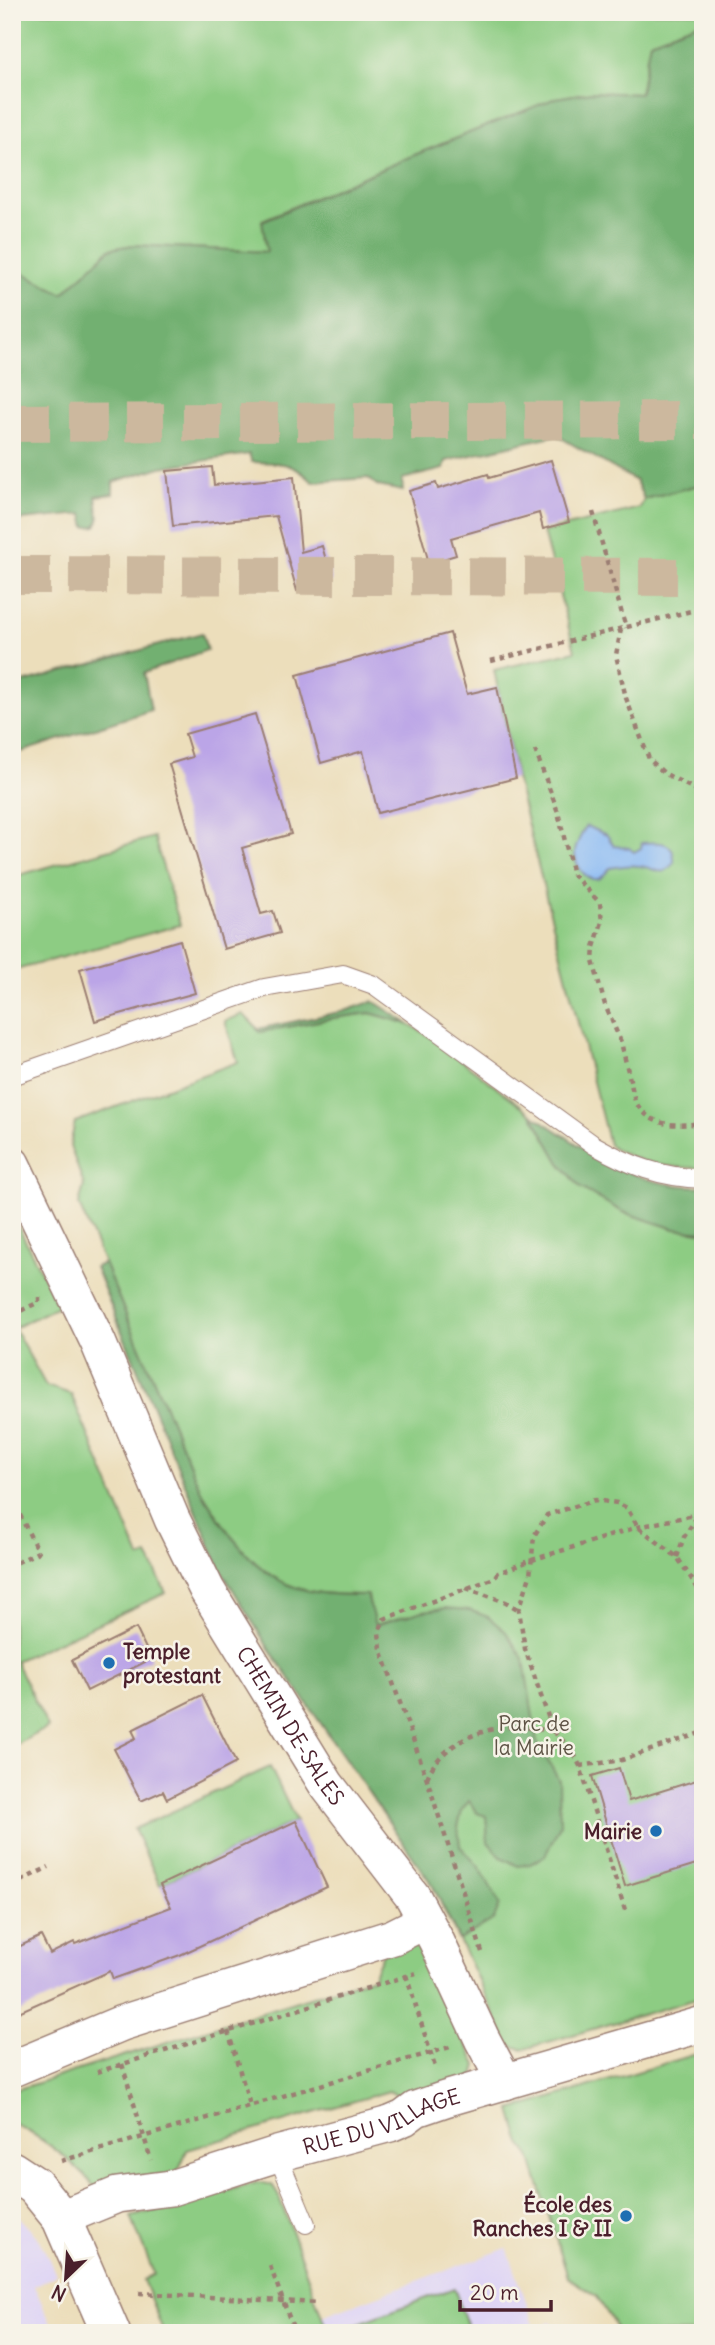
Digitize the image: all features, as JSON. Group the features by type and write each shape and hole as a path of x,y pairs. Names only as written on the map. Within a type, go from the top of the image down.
{"street":[{"name":"CHEMIN DE-SALES","path":"12,1164 98,1342 172,1519 208,1590 326,1784 413,1898 505,2082"},
{"path":"12,2069 122,2023 393,1937 425,1921"},
{"name":"RUE DU VILLAGE","path":"61,2218 117,2195 171,2188 277,2154 390,2124 416,2109 703,2024"},
{"path":"12,2171 35,2186 61,2218 111,2333"}],"lane":[{"path":"12,1076 264,988 343,974 374,985 594,1145 620,1160 673,1178 703,1179"},
{"path":"277,2154 306,2224"}],"path":[{"path":"593,512 624,628 616,655 626,698 649,759 664,773 703,794"},
{"path":"491,661 703,608"},
{"path":"535,750 558,812 573,875 600,903 602,922 594,947 593,961 605,1005 621,1042 635,1101 654,1121 664,1125 703,1123"},
{"path":"12,1315 39,1302 34,1287"},
{"path":"625,1910 580,1766 572,1750 553,1731 525,1649 519,1610 530,1576 534,1536 547,1515 595,1500 617,1503 627,1508 638,1527 677,1557 703,1596"},
{"path":"12,1517 19,1513 38,1552 15,1563 12,1553"},
{"path":"482,1952 427,1779 381,1649 379,1633 384,1619 492,1579 498,1573 532,1560 638,1527 701,1514"},
{"path":"677,1557 684,1537 701,1514"},
{"path":"466,1588 506,1602 519,1610"},
{"path":"427,1779 433,1764 450,1749 473,1735 497,1728 520,1727 553,1731"},
{"path":"580,1766 622,1760 703,1732"},
{"path":"12,1885 49,1867"},
{"path":"86,2075 447,1962"},
{"path":"404,1966 438,2078"},
{"path":"228,2031 250,2105"},
{"path":"61,2161 454,2046"},
{"path":"122,2064 153,2170"},
{"path":"270,2266 295,2333"},
{"path":"139,2293 317,2303"}],"shaded area":[{"path":"12,2210 40,2240 56,2275 34,2286 52,2326 65,2324 69,2333 12,2333"},
{"name":"École des Ranches I & II","path":"507,2248 536,2329 550,2321 566,2333 328,2333 322,2316"}],"green space":[{"path":"12,12 703,12 703,21 650,41 640,94 591,92 556,98 412,156 262,220 268,252 133,245 110,249 63,294 12,267"},
{"path":"703,21 703,484 644,499 636,481 556,435 446,461 444,469 402,479 403,491 378,486 368,478 313,482 286,464 252,462 249,454 161,467 113,482 113,494 96,496 99,520 96,526 86,527 83,514 12,521 12,267 63,294 110,249 133,245 267,252 262,221 412,156 556,98 591,92 640,94 650,41"},
{"path":"703,484 703,1168 654,1164 631,1157 609,1145 516,778 494,670 575,651 543,532 640,508 644,499"},
{"path":"202,633 207,650 144,673 151,710 12,755 12,686"},
{"path":"154,837 180,925 12,971 12,877"},
{"path":"373,1001 409,1024 370,1013 260,1032 257,1029 345,1011"},
{"name":"Parc de la Mairie","path":"370,1013 409,1024 432,1038 532,1114 560,1163 581,1188 623,1212 675,1229 703,1232 703,1997 524,2049 511,2046 507,2041 433,1886 404,1843 368,1595 310,1591 277,1579 243,1551 216,1514 200,1489 79,1205 84,1185 70,1146 75,1122 238,1062 225,1021 243,1014 261,1032"},
{"path":"532,1114 612,1165 633,1174 655,1181 703,1186 703,1232 675,1229 623,1212 581,1188 560,1163"},
{"path":"12,1214 58,1306 14,1328 46,1386 71,1394 140,1558 148,1555 166,1593 15,1661 48,1727 12,1747"},
{"name":"Parc de la Mairie","path":"104,1263 200,1489 243,1551 265,1571 298,1588 333,1594 367,1595 375,1625 423,1611 446,1608 469,1610 488,1617 506,1632 524,1660 537,1742 559,1780 560,1825 545,1856 530,1864 518,1866 501,1857 488,1842 486,1816 477,1813 469,1801 462,1810 458,1827 460,1846 480,1868 500,1904 494,1919 459,1940 433,1886 266,1644 220,1568 95,1267"},
{"path":"270,1767 296,1821 160,1885 134,1829"},
{"path":"422,1943 442,1987 439,1990 477,2065 474,2077 393,2110 399,2096 389,2091 187,2150 176,2176 98,2191 59,2152 12,2123 12,2091 373,1977 384,1951"},
{"name":"École des Ranches I & II","path":"703,2052 703,2333 617,2333 597,2297 568,2277 530,2156 521,2144 511,2110"},
{"path":"259,2182 272,2185 279,2197 328,2333 164,2333 143,2280 154,2274 131,2217"},
{"path":"454,2288 470,2333 344,2333 343,2329"}],"water":[{"path":"586,826 607,835 614,846 629,848 634,852 641,848 642,843 665,844 672,850 674,862 664,871 628,866 610,868 598,879 589,878 581,871 575,856 579,838"}],"building":[{"path":"551,460 569,522 543,529 539,513 451,538 456,555 429,563 409,491 436,483 438,489 488,474 489,478"},
{"path":"212,467 214,485 294,477 301,552 322,546 332,581 297,591 276,516 173,526 167,471"},
{"path":"450,633 467,694 497,687 516,778 378,813 363,751 321,763 297,675"},
{"path":"255,714 291,834 242,848 261,914 273,911 280,933 224,949 169,764 192,757 185,734"},
{"path":"180,940 195,993 95,1021 80,969"},
{"name":"Temple protestant","path":"136,1628 151,1659 87,1691 72,1660"},
{"path":"202,1695 236,1763 167,1799 163,1791 141,1801 114,1749 136,1738 132,1730"},
{"name":"Mairie","path":"619,1768 629,1801 703,1778 703,1862 625,1886 592,1776"},
{"path":"296,1821 327,1887 180,1955 113,1979 110,1971 12,2015 12,1950 41,1936 50,1954 74,1942 75,1944 171,1907 160,1885"}],"tunnel":[{"path":"12,423 703,420"},
{"path":"12,575 703,577"}],"place":[{"name":"Temple protestant","path":"109,1663"},
{"name":"Mairie","path":"656,1831"},
{"name":"École des Ranches I & II","path":"626,2216"}]}
